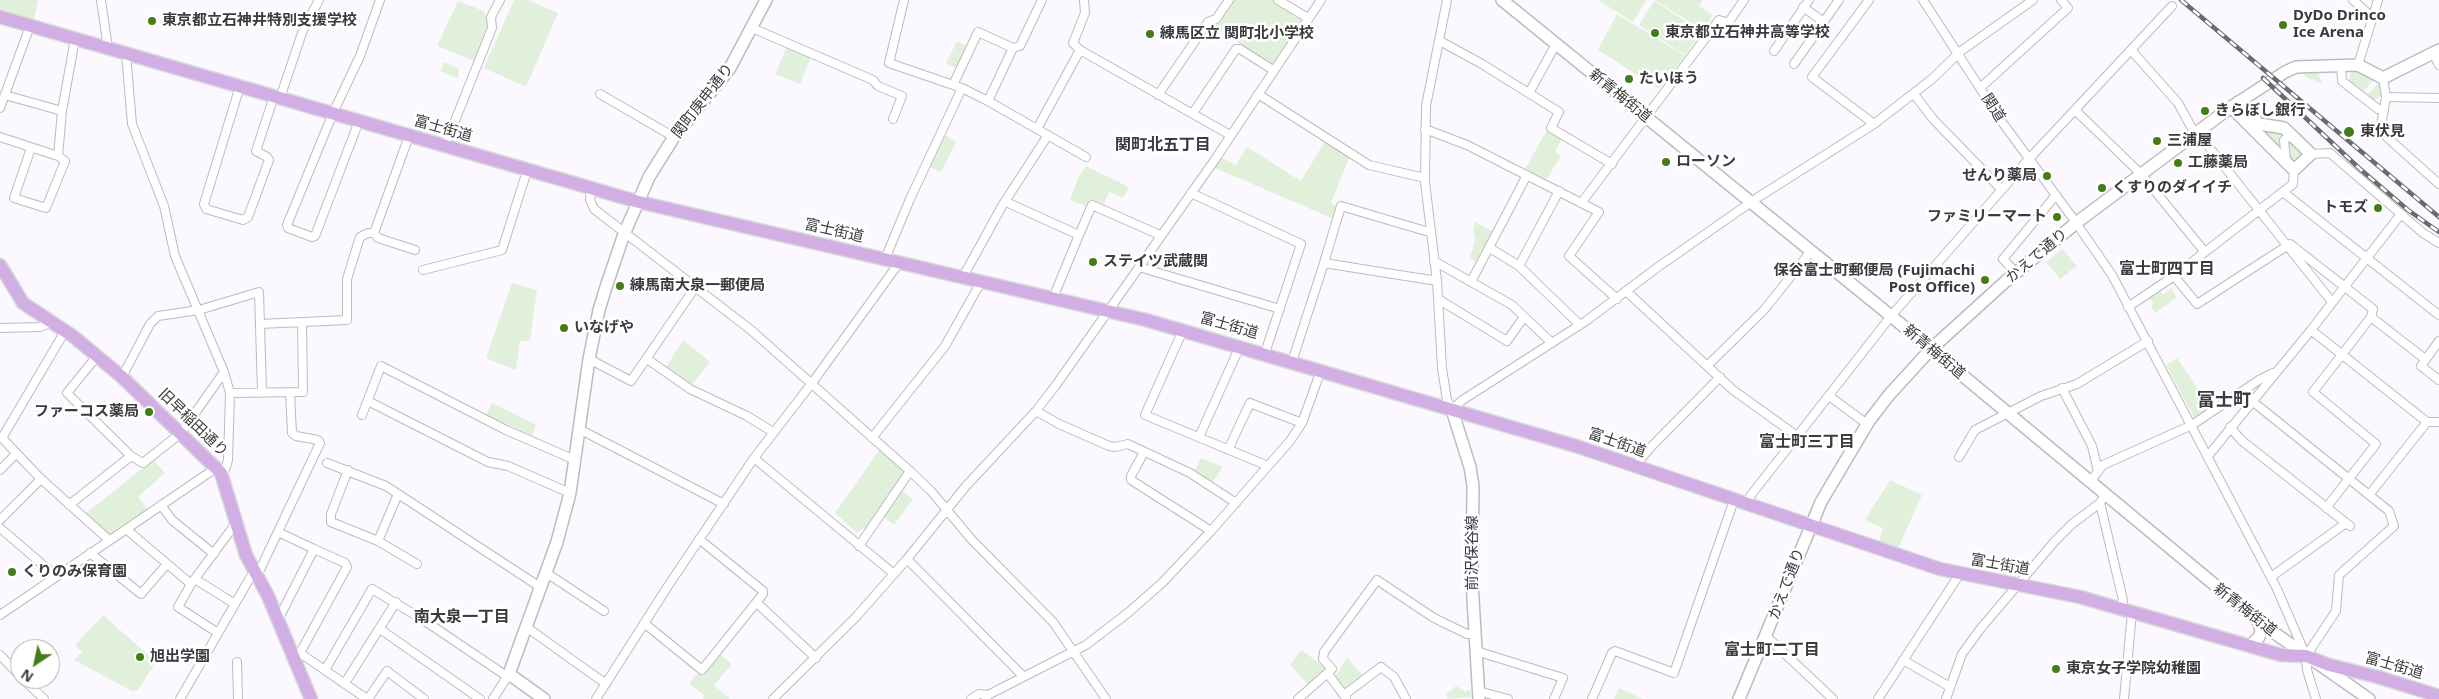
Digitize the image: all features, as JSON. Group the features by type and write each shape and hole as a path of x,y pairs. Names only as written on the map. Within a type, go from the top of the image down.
{"main road":[{"name":"富士街道","path":"0,17 639,202 1109,310 1183,330 1265,353 1637,467 1959,575 2017,584 2126,610 2281,655 2306,656 2329,665 2378,677 2439,696"},
{"name":"旧早稲田通り","path":"0,265 21,300 65,331 122,377 220,472 246,555 296,653 312,699"}],"street":[{"path":"101,0 108,48"},
{"path":"240,86 204,204 206,209 242,220 248,216 269,160 256,151 303,30 319,0"},
{"path":"359,121 315,236 312,238 288,228 287,225 333,113 360,56 380,0"},
{"path":"445,146 492,28 492,16 500,0"},
{"name":"関町庚申通り","path":"508,675 556,542 570,493 589,359 599,310 624,234 649,177 674,137 730,68 766,0"},
{"path":"904,0 889,63 962,88 1086,157"},
{"path":"953,85 978,32 1013,48 1020,46 1042,0"},
{"path":"1084,0 1085,13 1074,43 1080,50 1230,135"},
{"path":"1158,94 1208,22 1216,19 1229,0"},
{"path":"1278,0 1308,18"},
{"path":"773,699 816,658 894,574 945,510 1036,411 1191,193 1321,0"},
{"path":"1447,0 1428,92 1425,129 1425,178 1429,232 1437,281 1442,368 1447,400 1452,410 1462,401 1580,325 1750,202 1874,124 1914,94 1959,54 2006,17 2033,0"},
{"name":"新青梅街道","path":"1502,0 1891,316 2090,482 2103,499 2259,621 2369,699"},
{"path":"1582,202 1719,20 1728,23 1744,0"},
{"path":"1774,51 1809,0"},
{"path":"1794,64 1839,0"},
{"path":"1869,0 1812,77 1874,124"},
{"name":"関道","path":"1923,0 2028,160 2056,195 2108,269 2148,341 2271,577 2306,656"},
{"path":"1980,88 2068,8 2061,0"},
{"path":"2353,0 2372,17"},
{"path":"2378,0 2358,64 2383,78"},
{"path":"1592,699 1615,651 1674,673 1739,502 1798,436 1891,316 2001,189 2172,6"},
{"path":"1803,8 1824,22"},
{"path":"1792,25 1812,38"},
{"path":"0,108 30,26"},
{"path":"752,28 873,80 878,86 902,96 893,120"},
{"path":"58,156 62,111 74,38"},
{"path":"1440,41 1482,64 1559,112 1551,128 1612,164"},
{"path":"1528,93 1556,44"},
{"path":"988,101 1013,48"},
{"path":"1193,113 1236,49 1240,49 1273,70"},
{"path":"1037,129 1080,50"},
{"path":"2131,50 2178,102 2196,133 2332,302"},
{"path":"2383,78 2436,51 2439,65"},
{"path":"0,615 161,505 220,472 228,460 230,393 224,372 175,256 164,206 132,124 126,53"},
{"path":"2341,64 2342,81 2378,109 2384,110"},
{"name":"かえで通り","path":"1739,699 1810,525 1836,474 1867,424 1889,395 1930,349 2076,223 2234,105 2293,67 2358,64"},
{"path":"2383,78 2386,97 2379,125 2380,131 2439,184"},
{"path":"884,259 962,88"},
{"path":"600,94 674,137"},
{"path":"1258,94 1369,165 1425,178"},
{"path":"1914,94 1933,119 2001,189"},
{"path":"5,95 62,111"},
{"path":"2386,97 2439,98"},
{"path":"2234,105 2259,124 2284,128 2311,154"},
{"path":"2128,307 2174,276 2294,182 2294,170 2234,105"},
{"path":"2076,110 2141,174 2204,251"},
{"path":"1425,129 1467,145 1599,212 1569,256 1617,299"},
{"path":"963,277 1002,206 1048,135"},
{"path":"2286,160 2284,140 2291,135"},
{"path":"374,233 409,136"},
{"path":"0,137 63,159 64,163 47,207 44,208 14,198 31,148"},
{"path":"2294,170 2311,154 2330,154 2400,214 2439,243"},
{"path":"423,270 502,250 527,171"},
{"path":"1471,282 1527,175"},
{"path":"591,188 590,200 594,209 624,234 696,286 812,383 910,471 992,562 1053,622 1073,651 1078,662 1106,699"},
{"path":"1519,266 1559,191"},
{"path":"2283,192 2439,316"},
{"path":"1191,193 1301,244 1265,353"},
{"path":"2016,273 2003,259 2056,195"},
{"path":"1006,202 1079,235"},
{"path":"1053,298 1092,205 1160,235"},
{"path":"1292,362 1341,206 1429,232"},
{"path":"2208,456 2311,330 2400,214"},
{"path":"260,324 302,324 348,320 347,279 360,237 368,233 374,233"},
{"path":"374,233 378,238 415,250"},
{"path":"2174,276 2197,304 2290,244 2373,309 2371,317 2313,392 2376,444 2326,508"},
{"path":"1490,248 1519,266 1580,325"},
{"path":"1707,366 1764,310 1811,251"},
{"path":"1434,260 1512,305 1552,344"},
{"path":"596,699 699,539 754,458 812,383 899,263"},
{"path":"1324,263 1437,281"},
{"path":"1139,267 1280,309"},
{"path":"872,438 945,346 981,282"},
{"path":"589,359 631,381 648,359 696,286"},
{"path":"1626,291 1733,390 1798,436"},
{"path":"122,377 150,324 156,317 199,310 259,292 262,392"},
{"path":"1438,299 1507,341 1524,316"},
{"path":"2371,317 2425,359"},
{"path":"0,328 40,327 52,322"},
{"path":"230,393 302,392 304,390 302,324"},
{"path":"1183,330 1145,415 1268,466"},
{"path":"2311,330 2427,422 2439,422"},
{"path":"65,331 2,436 3,440 42,480 109,540"},
{"path":"1960,457 1975,430 2041,396 2076,384 2148,341"},
{"path":"2439,341 2421,366 2439,380"},
{"path":"1199,437 1240,346"},
{"path":"97,356 67,393 139,462 146,462 180,433 224,372"},
{"path":"648,359 690,389 747,416 773,432"},
{"path":"362,415 381,366 506,430 575,460"},
{"path":"971,699 979,694 987,697 1023,676 1086,645 1143,600 1211,531 1290,441 1302,424 1321,370"},
{"path":"2090,482 2103,465 2192,425 2259,380 2276,372"},
{"path":"1637,467 1638,461 1720,377"},
{"path":"2062,388 2092,446 2098,472"},
{"path":"180,699 218,632 256,573 278,532 320,443 318,440 296,436 292,433 290,393"},
{"path":"1829,396 1867,424"},
{"path":"368,401 488,462 508,466 570,493"},
{"path":"2252,401 2390,511 2394,526 2339,575 2336,611 2306,656 2307,670 2316,699"},
{"path":"1228,450 1250,403 1302,424"},
{"name":"前沢保谷線","path":"1452,410 1468,459 1473,486 1471,564 1479,695"},
{"path":"1036,411 1059,424 1109,446 1115,447 1128,444 1190,472 1236,503"},
{"path":"2369,495 2427,422"},
{"path":"2230,427 2241,440 2348,525 2271,577"},
{"path":"579,428 724,504"},
{"path":"1144,452 1131,476 1131,480 1211,531"},
{"path":"0,470 16,454"},
{"path":"69,505 131,456"},
{"path":"754,458 894,574"},
{"path":"327,463 386,486 540,587"},
{"path":"348,470 331,514 331,522 378,541 418,564"},
{"path":"859,546 910,471"},
{"path":"0,520 42,480"},
{"path":"378,541 398,494"},
{"path":"1946,699 1958,665 1967,647 2017,584 2072,524 2103,499 2126,610 2124,699"},
{"path":"161,505 172,520 214,554"},
{"path":"218,632 178,607 193,582 236,523"},
{"path":"0,528 56,576"},
{"path":"126,529 167,564 193,582 235,604"},
{"path":"278,532 345,563 347,567 296,653 368,699 387,671 424,699"},
{"path":"644,623 702,670 757,603 763,591 699,539"},
{"path":"278,620 314,549"},
{"path":"90,553 141,594 167,564"},
{"path":"907,559 1023,676"},
{"path":"545,572 604,611"},
{"path":"1878,699 1959,575"},
{"path":"1301,698 1328,674 1332,668 1323,659 1324,652 1377,580 1434,618 1467,634 1475,634"},
{"path":"325,670 372,589 396,602 544,699"},
{"path":"345,683 396,602"},
{"path":"757,603 816,658"},
{"path":"2248,645 2252,644 2259,637 2259,621"},
{"path":"525,626 606,684"},
{"path":"380,629 480,699"},
{"path":"1766,636 1834,699"},
{"path":"1476,651 1563,678 1554,699"},
{"path":"0,655 10,666"},
{"path":"1903,660 1950,687"},
{"path":"237,662 238,699"},
{"path":"1328,674 1345,697 1381,667 1394,677 1406,699"},
{"path":"493,699 508,675"},
{"path":"34,689 44,699"},
{"path":"1479,695 1508,699"}],"green space":[{"path":"0,0 38,0 34,20 0,10"},
{"path":"514,0 528,0 558,13 526,87 484,68"},
{"path":"1233,0 1272,0 1303,20 1274,64 1270,64 1211,25 1218,23"},
{"path":"1598,0 1646,0 1633,22"},
{"path":"1654,0 1703,0 1699,6 1713,15 1703,30"},
{"path":"458,1 484,11 489,26 475,59 472,60 437,46"},
{"path":"1654,1 1702,32 1685,55 1639,25"},
{"path":"1617,14 1685,56 1659,89 1598,50"},
{"path":"957,41 967,46 956,68 946,63"},
{"path":"787,46 811,57 800,84 775,74"},
{"path":"444,62 459,69 458,78 441,71"},
{"path":"2356,70 2375,78 2362,93 2349,81 2350,74"},
{"path":"2318,73 2322,84 2304,76 2306,74"},
{"path":"2379,82 2382,84 2383,95 2373,101 2367,96"},
{"path":"2249,118 2285,134 2280,138 2281,149"},
{"path":"1547,130 1562,139 1555,152 1561,156 1546,180 1525,169"},
{"path":"945,135 956,142 941,172 930,167"},
{"path":"2289,140 2301,150 2301,155 2297,159 2289,159"},
{"path":"1325,141 1350,156 1331,203 1338,207 1334,219 1215,168 1222,158 1236,165 1247,147 1301,181"},
{"path":"1086,166 1129,187 1123,198 1109,192 1103,206 1089,199 1086,206 1070,200 1078,178"},
{"path":"1475,222 1494,232 1478,263 1470,258 1475,239 1473,230"},
{"path":"2062,249 2077,266 2060,279 2046,262"},
{"path":"512,283 537,290 530,341 520,341 516,370 486,358"},
{"path":"2171,288 2177,297 2155,313 2150,299 2147,301 2145,299 2158,289 2163,295"},
{"path":"683,340 710,362 692,385 666,367"},
{"path":"2177,358 2211,408 2195,419 2166,365"},
{"path":"492,403 536,425 532,436 486,415"},
{"path":"880,449 906,472 866,530 864,528 857,533 835,513"},
{"path":"1201,458 1223,467 1212,483 1194,472"},
{"path":"153,460 165,473 138,497 149,511 110,537 86,513"},
{"path":"1890,480 1922,495 1898,548 1879,542 1883,528 1865,520"},
{"path":"901,490 913,499 894,525 884,517 884,514"},
{"path":"103,615 154,660 154,665 138,690 132,691 74,660 82,652 75,645"},
{"path":"1301,650 1325,667 1325,671 1309,685 1290,665"},
{"path":"721,655 732,664 714,685 730,699 703,699 705,696 689,683 699,672 703,676"},
{"path":"1347,658 1363,675 1347,689 1343,688 1335,677"},
{"path":"1456,686 1465,692 1470,690 1471,697 1447,699 1446,694"},
{"path":"1619,688 1643,699 1614,699"}],"railway":[{"path":"2181,0 2439,217"},
{"path":"2263,78 2360,169 2408,210 2439,232"}],"place":[{"name":"東京都立石神井特別支援学校","path":"152,21"},
{"name":"DyDo Drinco Ice Arena","path":"2283,25"},
{"name":"東京都立石神井高等学校","path":"1655,33"},
{"name":"練馬区立 関町北小学校","path":"1150,34"},
{"name":"たいほう","path":"1629,79"},
{"name":"きらぼし銀行","path":"2205,111"},
{"name":"東伏見","path":"2349,132"},
{"name":"三浦屋","path":"2157,141"},
{"name":"ローソン","path":"1666,162"},
{"name":"工藤薬局","path":"2178,163"},
{"name":"せんり薬局","path":"2047,176"},
{"name":"くすりのダイイチ","path":"2102,188"},
{"name":"トモズ","path":"2378,208"},
{"name":"ファミリーマート","path":"2057,217"},
{"name":"ステイツ武蔵関","path":"1093,262"},
{"name":"保谷富士町郵便局 (Fujimachi Post Office)","path":"1985,280"},
{"name":"練馬南大泉一郵便局","path":"620,286"},
{"name":"いなげや","path":"564,328"},
{"name":"ファーコス薬局","path":"149,412"},
{"name":"くりのみ保育園","path":"12,572"},
{"name":"旭出学園","path":"140,657"},
{"name":"東京女子学院幼稚園","path":"2056,669"}],"district":[{"name":"関町北五丁目","path":"1163,145"},
{"name":"富士町四丁目","path":"2167,269"},
{"name":"富士町","path":"2224,401"},
{"name":"富士町三丁目","path":"1807,442"},
{"name":"南大泉一丁目","path":"462,617"},
{"name":"富士町二丁目","path":"1772,650"}]}
